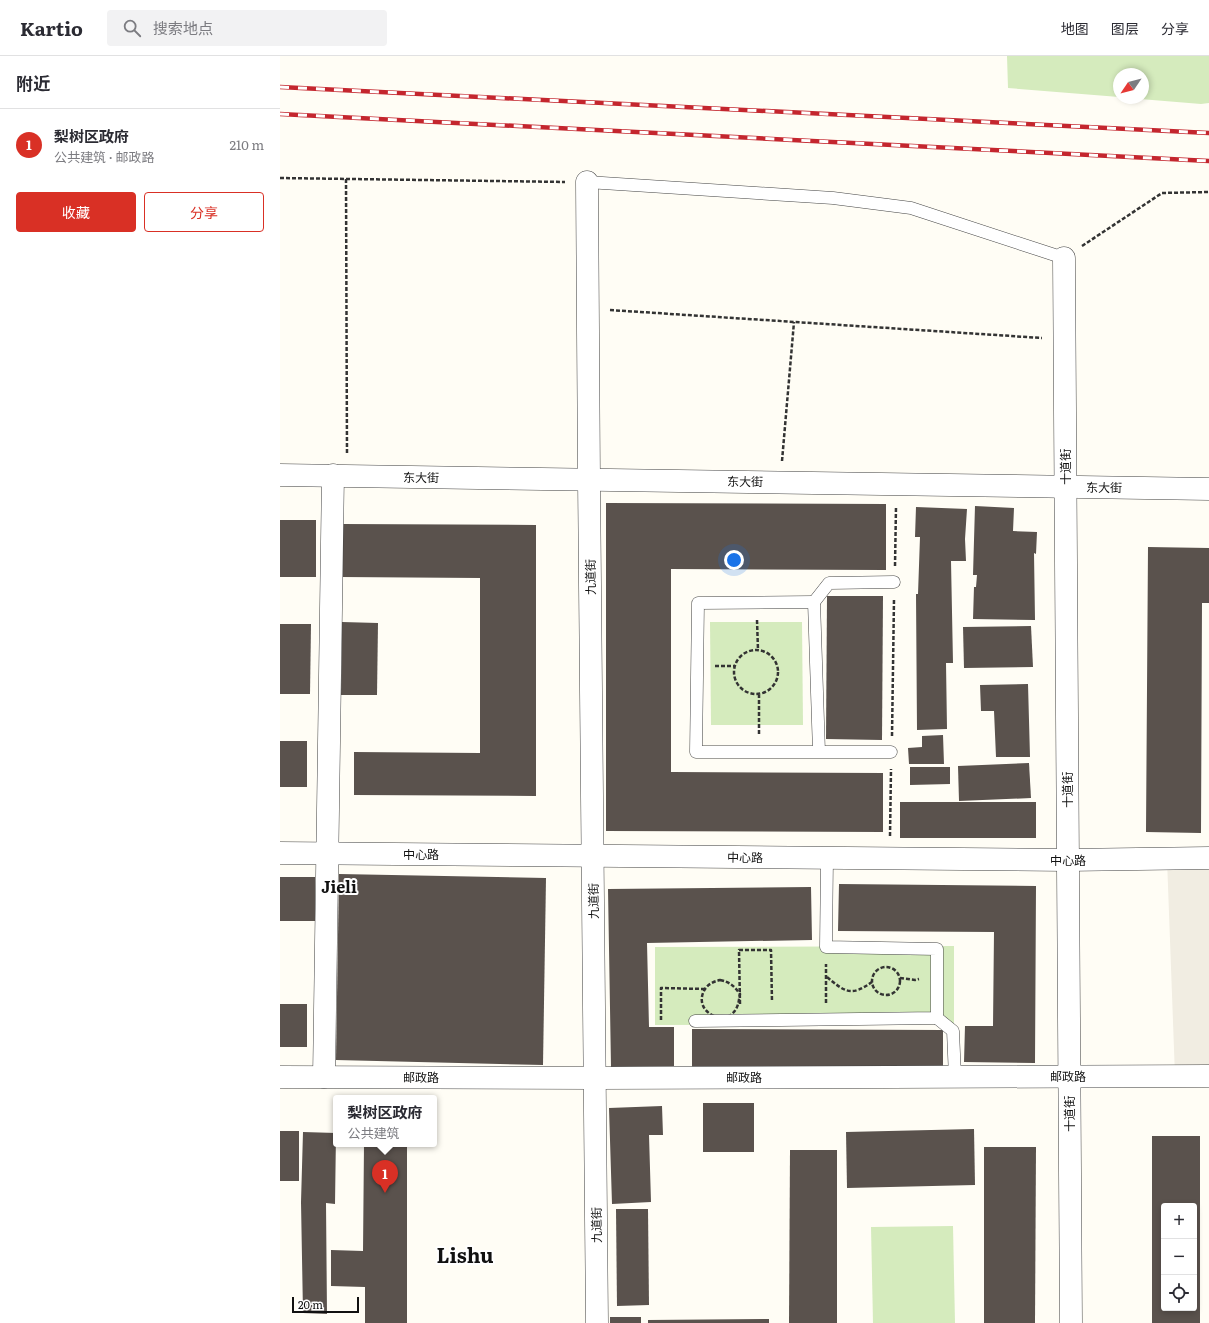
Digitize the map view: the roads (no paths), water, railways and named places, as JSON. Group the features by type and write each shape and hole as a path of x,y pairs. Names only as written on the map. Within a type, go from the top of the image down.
{"street":[{"name":"九道街","path":"588,182 589,479 597,1323"},
{"name":"十道街","path":"1064,258 1071,1323"},
{"name":"东大街","path":"280,474 1209,489"},
{"path":"324,1077 327,854 340,475"},
{"name":"中心路","path":"280,853 1067,860 1209,858"},
{"name":"邮政路","path":"280,1076 594,1078 1209,1076"}],"lane":[{"path":"588,182 833,198 911,208 1064,258"},
{"path":"819,752 814,602 829,583 894,582"},
{"path":"814,602 698,603 696,752 891,752"},
{"path":"827,858 826,947 936,949 937,1018"},
{"path":"695,1021 937,1018 953,1032 955,1077"}],"railway":[{"path":"280,87 1209,133"},
{"path":"280,114 1209,161"}],"place":[{"name":"梨树区政府","path":"385,1193"}],"district":[{"name":"Jieli","path":"339,886"},
{"name":"Lishu","path":"465,1254"}]}
